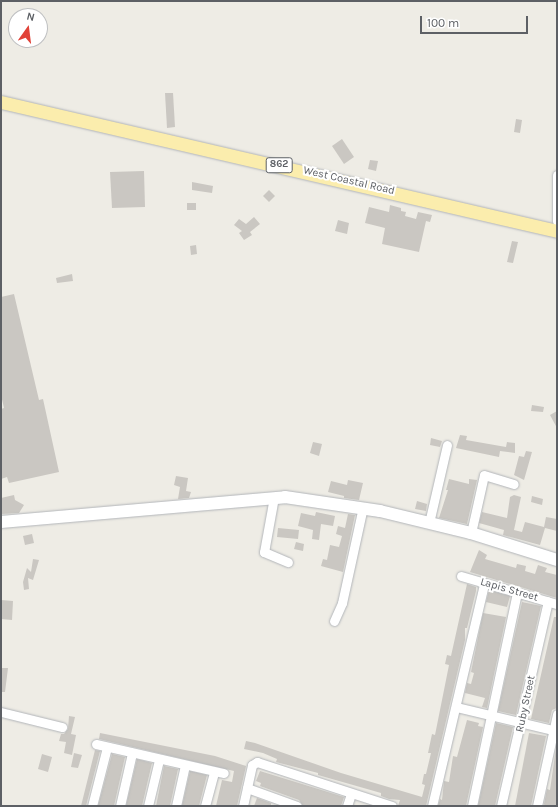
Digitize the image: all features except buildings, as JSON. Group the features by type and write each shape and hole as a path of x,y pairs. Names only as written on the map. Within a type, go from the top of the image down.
{"main road":[{"name":"West Coastal Road","path":"1,102 557,231"}],"street":[{"path":"557,175 557,221"},
{"path":"429,523 447,445"},
{"path":"471,533 484,475 514,484"},
{"path":"1,522 274,497 319,500 363,507 471,533 557,560"},
{"path":"274,497 264,552 288,562"},
{"path":"334,622 342,603 363,507"},
{"name":"Lapis Street","path":"462,576 484,584 552,602"},
{"path":"432,806 484,584"},
{"path":"472,806 517,593"},
{"name":"Ruby Street","path":"501,806 552,602"},
{"path":"456,707 521,724 555,730"},
{"path":"1,712 62,727"},
{"path":"537,806 555,730 557,714"},
{"path":"96,744 159,760 224,773"},
{"path":"92,806 107,747"},
{"path":"120,806 132,753"},
{"path":"148,806 159,760"},
{"path":"243,806 252,765 257,762 351,794 392,806"},
{"path":"176,806 185,765"},
{"path":"205,806 214,772"},
{"path":"247,788 297,806"},
{"path":"347,806 351,794"}]}
